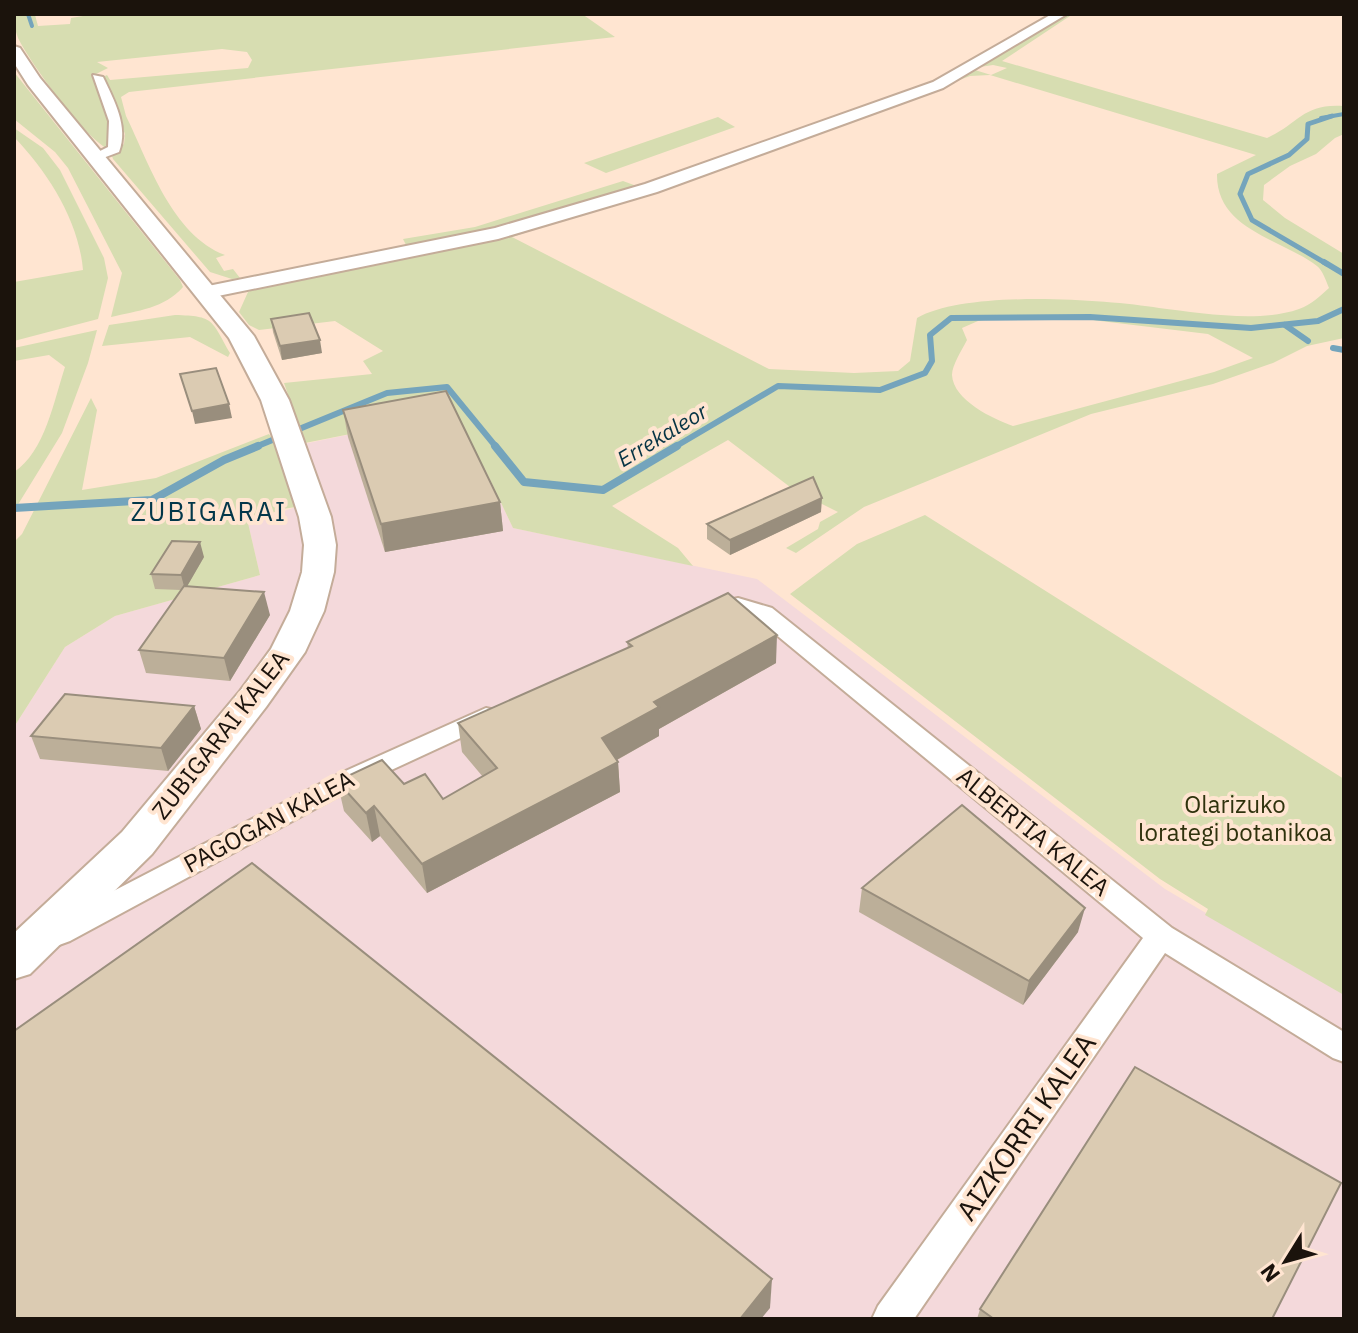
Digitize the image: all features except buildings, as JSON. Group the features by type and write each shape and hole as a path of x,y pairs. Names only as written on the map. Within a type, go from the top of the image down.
{"main road":[{"name":"ZUBIGARAI KALEA","path":"14,51 95,157 241,336 275,400 300,466 320,545 318,572 307,611 287,652 253,699 137,843 20,955"}],"street":[{"path":"208,292 498,233 651,188 938,85 1061,14"},
{"path":"95,157 114,149 118,136 97,77"},
{"name":"ALBERTIA KALEA","path":"686,623 733,604 753,607 764,613 1161,936 1344,1048"},
{"name":"PAGOGAN KALEA","path":"20,955 350,779 504,708"},
{"name":"AIZKORRI KALEA","path":"891,1319 1161,936"}],"shaded area":[{"path":"451,413 485,469 513,528 757,579 1165,889 1344,994 1344,1319 14,1319 14,727 65,647 115,616 260,575 248,523 296,507 280,449"}],"green space":[{"path":"14,14 44,14 35,15 38,26 70,24 71,18 95,14 582,14 615,37 129,92 121,97 144,155 176,215 206,245 225,255 216,258 224,271 233,269 240,278 266,275 232,279 210,272 113,159 112,156 124,144 125,134 103,77 107,75 110,80 248,68 252,60 247,52 222,49 97,62 108,68 94,75 115,133 108,149 72,115 34,65 18,38"},
{"path":"1067,14 1073,14 1002,61 1267,138 1310,111 1344,106 1344,134 1264,185 1263,200 1285,218 1344,254 1344,338 1307,346 1273,363 1213,384 1091,414 864,507 796,553 786,548 818,529 820,522 838,512 794,490 728,440 612,506 678,548 693,566 513,528 485,469 451,414 305,443 284,383 372,374 363,361 383,351 335,321 259,330 249,325 239,312 248,292 271,283 523,229 942,86 975,70 991,75 1007,68 993,65 980,67","holes":["990,75 1256,155 1217,174 1220,193 1227,208 1254,231 1317,266 1329,288 1303,307 1283,313 1248,316 1070,300 968,303 939,309 917,318 910,361 898,371 854,373 769,369 512,237 740,163 970,76","1007,316 1092,320 1208,334 1253,358 1214,372 1013,426 995,419 966,400 959,393 952,375 967,340 962,328 978,321"]},
{"path":"14,72 180,280 183,287 168,300 150,308 111,317 122,273 68,168 55,152 14,119"},
{"path":"718,117 735,127 606,173 584,163"},
{"path":"14,128 43,148 60,170 104,258 108,278 98,319 14,341 14,282 83,270 75,233 60,198 39,166 14,137"},
{"path":"623,181 642,188 523,223 407,247 403,239 475,227"},
{"path":"175,315 198,317 210,322 230,353 228,357 190,337 102,346 109,325"},
{"path":"97,330 62,433 14,511 14,472 34,452 41,439 65,367 49,355 14,361 14,348"},
{"path":"91,398 97,410 82,490 156,478 269,434 280,449 296,507 282,509 248,523 260,575 115,616 65,647 14,727 14,542 22,534"},
{"name":"Olarizuko lorategi botanikoa","path":"925,515 1344,779 1344,995 1205,915 1208,909 1160,879 790,594 857,544"}],"waterway":[{"path":"28,14 32,26"},
{"name":"Errekaleor","path":"1331,116 1344,114"},
{"name":"Errekaleor","path":"1321,118 1331,116"},
{"name":"Errekaleor","path":"1327,264 1252,220 1240,194 1248,174 1289,155 1307,139 1308,124 1331,116"},
{"name":"Errekaleor","path":"1324,262 1344,274"},
{"name":"Errekaleor","path":"673,448 778,386 880,390 925,373 932,361 930,335 951,318 1090,317 1251,328 1318,321 1344,309"},
{"path":"1285,325 1308,341"},
{"path":"1333,348 1344,350"},
{"name":"Errekaleor","path":"253,448 387,393 447,387 497,448"},
{"name":"Errekaleor","path":"14,508 152,500 224,460 258,446"},
{"name":"Errekaleor","path":"495,446 524,482 603,490 677,446"}],"district":[{"name":"ZUBIGARAI","path":"209,512"}]}
